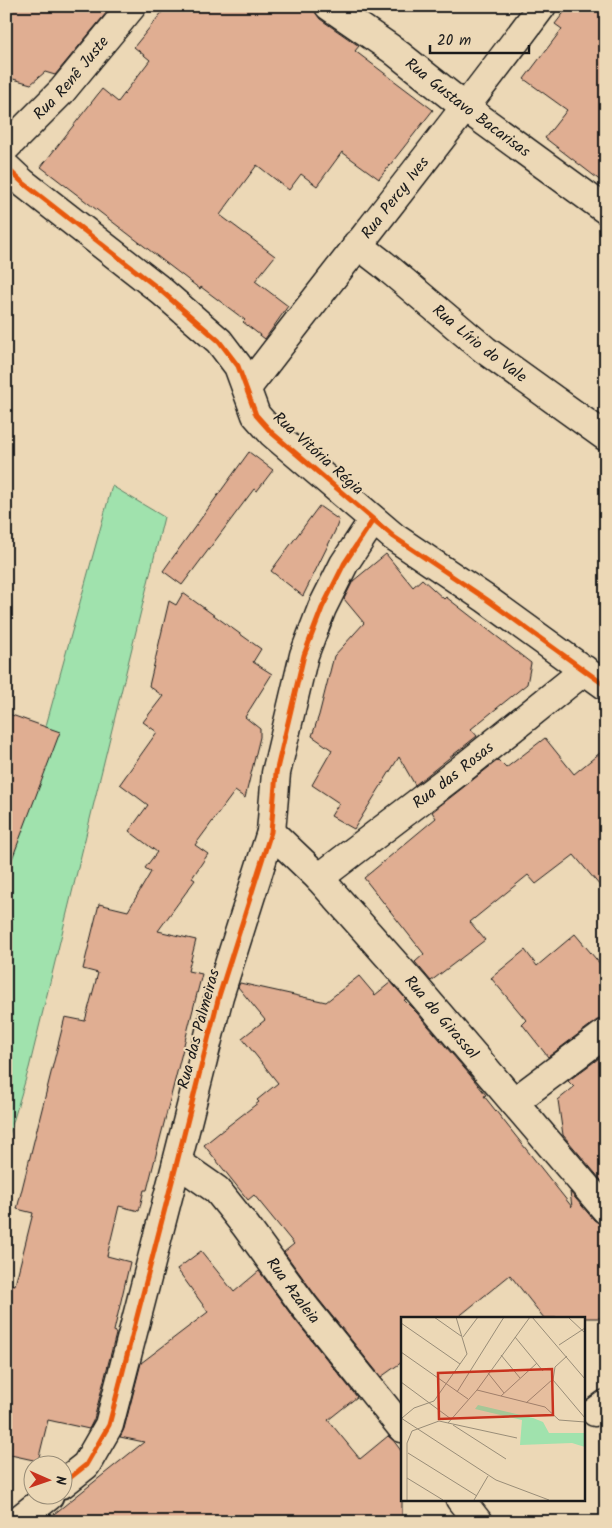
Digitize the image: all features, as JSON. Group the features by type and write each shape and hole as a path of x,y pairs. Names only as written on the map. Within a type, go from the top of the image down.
{"street":[{"name":"Rua Renê Juste","path":"6,147 62,91 132,6"},
{"name":"Rua Gustavo Bacarisas","path":"329,6 394,50 466,108 606,210"},
{"name":"Rua Percy Ives","path":"247,388 357,244 466,108 542,6"},
{"name":"Rua Vitória Régia","path":"6,167 159,289 219,341 238,366 256,415 272,433 394,537 596,678"},
{"name":"Rua Lírio do Vale","path":"357,244 485,350 606,437"},
{"name":"Rua das Palmeiras","path":"72,1476 86,1464 108,1425 177,1162 218,996 271,832 276,774 304,655 322,608 344,564 373,520"},
{"name":"Rua das Rosas","path":"319,878 458,772 596,678"},
{"name":"Rua do Girassol","path":"271,832 319,878 606,1210"},
{"path":"514,1102 606,1033"},
{"name":"Rua Azaleia","path":"177,1162 217,1190 246,1225 304,1306 401,1427"},
{"path":"461,1500 478,1522"},
{"path":"16,1522 36,1506"}],"green space":[{"path":"112,486 164,517 29,1068 6,1146 6,871"}],"building":[{"path":"6,6 112,6 55,75 45,72 31,84 6,77"},
{"path":"167,6 309,6 320,19 359,46 355,51 433,110 379,179 342,152 317,186 301,174 289,190 257,165 220,215 275,256 255,281 288,306 265,339 243,322 245,320 201,287 200,289 41,167 102,89 118,102 150,60 134,47"},
{"path":"569,6 606,6 606,185 545,138 567,110 524,79 562,29 555,24"},
{"path":"249,452 273,470 257,491 254,489 182,585 163,571"},
{"path":"319,506 339,520 303,596 271,571"},
{"path":"386,554 413,587 422,579 444,599 446,597 531,663 527,684 471,729 477,736 415,785 399,757 354,829 331,816 339,803 312,785 332,750 312,736 334,656 364,623 344,599 353,581"},
{"path":"183,593 261,649 253,662 272,674 245,717 260,729 260,737 245,798 235,791 195,845 208,854 192,878 195,880 158,931 196,940 188,971 202,974 147,1190 144,1190 139,1211 119,1206 107,1256 130,1262 114,1331 116,1334 94,1419 89,1429 48,1420 39,1456 22,1458 6,1454 6,1283 15,1285 33,1213 17,1209 65,1017 85,1021 98,973 83,969 99,904 128,911 151,872 145,868 157,852 129,831 148,805 120,784 157,732 143,722 163,696 149,686 169,601 176,605"},
{"path":"6,713 60,732 9,867 6,866"},
{"path":"545,738 574,774 606,748 606,893 574,855 536,884 528,875 470,922 485,940 431,981 415,962 424,954 364,878 436,818 432,812 498,760 506,768"},
{"path":"575,934 606,971 606,1018 597,1020 548,1057 522,1024 526,1020 491,978 525,950 537,966"},
{"path":"359,976 375,995 391,982 406,999 404,1000 470,1075 486,1095 484,1096 572,1207 570,1192 594,1220 606,1225 606,1318 543,1317 510,1275 458,1317 401,1317 401,1363 381,1377 316,1296 284,1252 294,1244 254,1195 248,1200 204,1145 259,1102 257,1100 278,1083 242,1038 265,1020 238,987 240,983 326,1002"},
{"path":"606,1053 606,1186 563,1135 558,1100 574,1087 568,1081"},
{"path":"201,1251 234,1292 259,1271 292,1316 357,1397 328,1420 360,1459 388,1436 401,1451 402,1522 44,1522 64,1506 72,1506 72,1500 144,1442 120,1437 124,1429 141,1363 208,1312 177,1269"}],"cycle path":[{"path":"6,167 22,182 159,289 219,341 238,366 256,415 272,433 394,537 486,599 606,686"},
{"path":"72,1476 86,1465 109,1425 219,996 271,832 276,773 304,655 322,608 344,564 373,520"}]}
